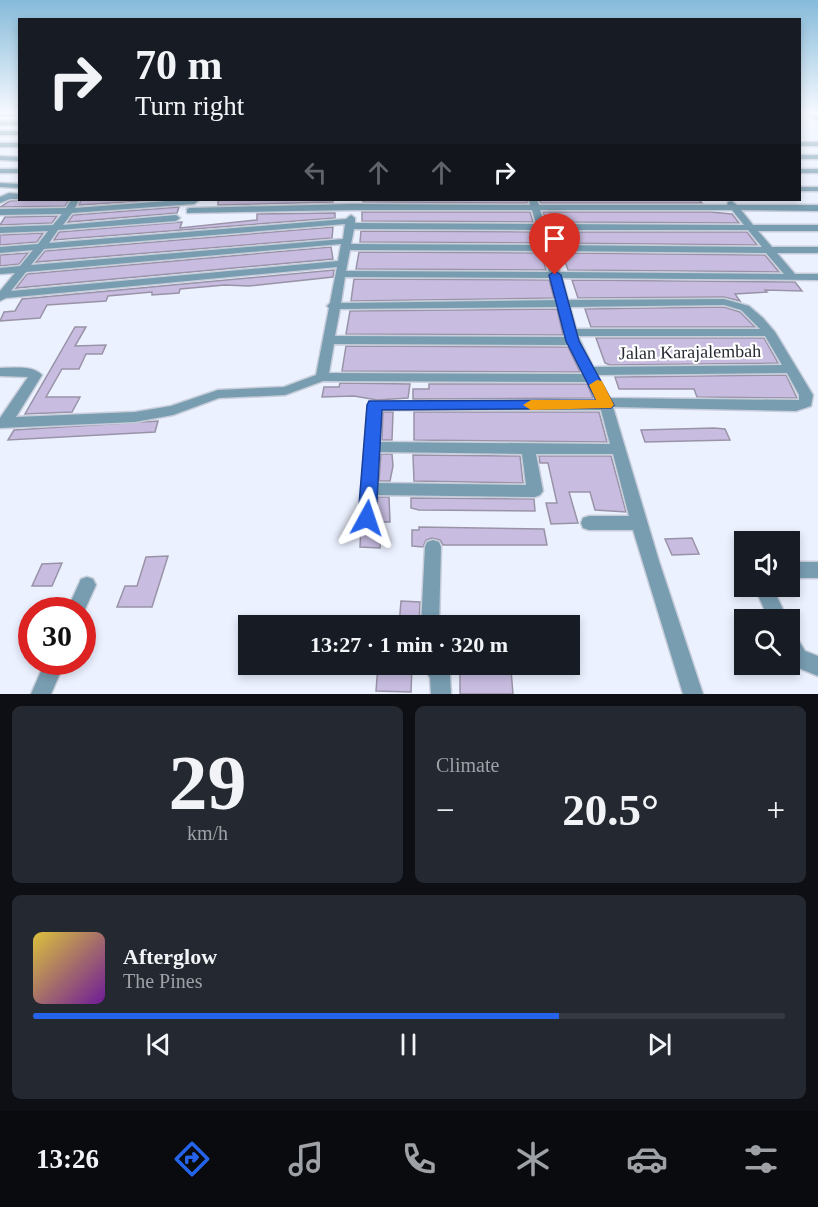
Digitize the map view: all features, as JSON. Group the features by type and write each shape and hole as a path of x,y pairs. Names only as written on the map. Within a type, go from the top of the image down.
{"street":[{"path":"801,157 818,157"},
{"path":"0,158 18,159"},
{"path":"0,171 18,171"},
{"path":"801,171 818,171"},
{"path":"0,186 18,185"},
{"path":"3,200 18,186"},
{"path":"801,189 818,189"},
{"path":"3,200 18,197"},
{"path":"1,296 69,211 74,201"},
{"path":"0,212 69,211 184,201"},
{"path":"195,201 189,215 353,203 731,203 818,208"},
{"path":"2,423 135,417 172,410 218,394 285,391 322,376 353,203"},
{"path":"534,203 549,249 571,337 605,404 639,523 693,694"},
{"path":"731,203 791,276"},
{"path":"0,230 176,218"},
{"path":"0,250 350,223 541,227 818,228"},
{"path":"176,256 179,235"},
{"path":"0,271 347,244 549,249 818,250"},
{"path":"1,296 342,269 555,275 818,277"},
{"path":"333,306 724,302 741,304 749,309 769,332 806,394 806,403 796,406 375,405 367,518"},
{"path":"328,340 769,332"},
{"name":"Jalan Karajalembah","path":"322,376 590,375 791,369"},
{"path":"0,372 28,372 36,375 2,423"},
{"path":"372,447 618,449"},
{"path":"370,489 535,491 528,448"},
{"path":"590,523 639,523"},
{"path":"430,615 433,547"},
{"path":"800,570 818,570"},
{"path":"82,597 87,585"},
{"path":"800,659 818,666"},
{"path":"41,694 49,675"},
{"path":"440,675 441,694"}],"building":[{"path":"10,201 68,201 65,206 0,207"},
{"path":"81,201 141,201 79,205"},
{"path":"218,201 333,201 333,202 218,205"},
{"path":"527,201 527,203 363,202"},
{"path":"540,201 700,201 702,203 541,203"},
{"path":"179,207 177,213 68,222 73,215"},
{"path":"362,212 530,212 533,222 362,221"},
{"path":"543,212 710,212 732,214 739,223 547,222"},
{"path":"335,213 335,218 54,240 59,232 182,222 180,228 257,220 257,214"},
{"path":"57,216 52,223 0,225 5,217"},
{"path":"333,227 332,238 36,262 45,251"},
{"path":"361,231 535,232 539,243 360,242"},
{"path":"549,232 747,232 757,245 553,243"},
{"path":"43,233 37,242 0,245 0,235"},
{"path":"331,247 333,259 16,288 27,274"},
{"path":"359,252 541,253 546,270 356,269"},
{"path":"28,253 19,264 0,266 0,255"},
{"path":"562,253 765,255 779,272 568,270"},
{"path":"334,270 333,277 249,286 225,285 180,289 179,293 152,295 152,292 108,296 106,301 47,305 40,318 0,321 4,312 15,311 22,299"},
{"path":"354,279 549,280 554,298 351,301"},
{"path":"572,280 795,282 802,291 765,290 767,292 735,294 740,301 724,297 578,298"},
{"path":"724,307 740,312 755,327 591,327 585,309"},
{"path":"557,309 563,335 346,334 350,311"},
{"path":"75,327 86,327 75,346 106,345 102,354 86,354 79,369 62,369 46,397 80,397 72,412 25,414"},
{"path":"596,338 764,338 778,363 610,365 605,363"},
{"path":"346,346 568,347 580,372 342,371"},
{"path":"786,375 797,398 697,397 694,389 619,389 615,377"},
{"path":"340,383 410,384 408,398 377,400 354,396 322,397 324,387 339,387"},
{"path":"429,384 587,384 593,398 413,399 413,389 429,389"},
{"path":"383,412 393,412 392,440 382,440"},
{"path":"414,412 599,412 607,442 414,440"},
{"path":"158,421 155,432 8,440 14,430"},
{"path":"725,429 730,440 645,442 641,430"},
{"path":"381,454 392,454 393,466 390,481 379,481"},
{"path":"413,455 520,456 523,483 414,481"},
{"path":"539,456 611,456 626,512 595,510 590,492 569,492 578,523 551,524 546,503 557,503 548,463 540,463"},
{"path":"378,497 389,497 390,522 382,522 380,548 360,547 361,525 368,527 375,524"},
{"path":"411,498 534,499 535,511 419,510 411,508"},
{"path":"419,527 544,529 547,545 443,545 440,540 432,538 426,540 423,547 412,546 412,530 419,530"},
{"path":"692,538 699,554 672,555 665,539"},
{"path":"168,556 152,607 117,607 125,586 137,586 146,557"},
{"path":"62,563 52,586 32,586 42,564"},
{"path":"401,601 420,602 419,615 400,615"},
{"path":"377,675 412,675 411,692 376,691"},
{"path":"460,675 511,675 513,694 460,694"}],"slow traffic":[{"path":"531,405 606,405 597,385"}],"route":[{"path":"367,518 375,405 606,405 573,341 555,275"}]}
